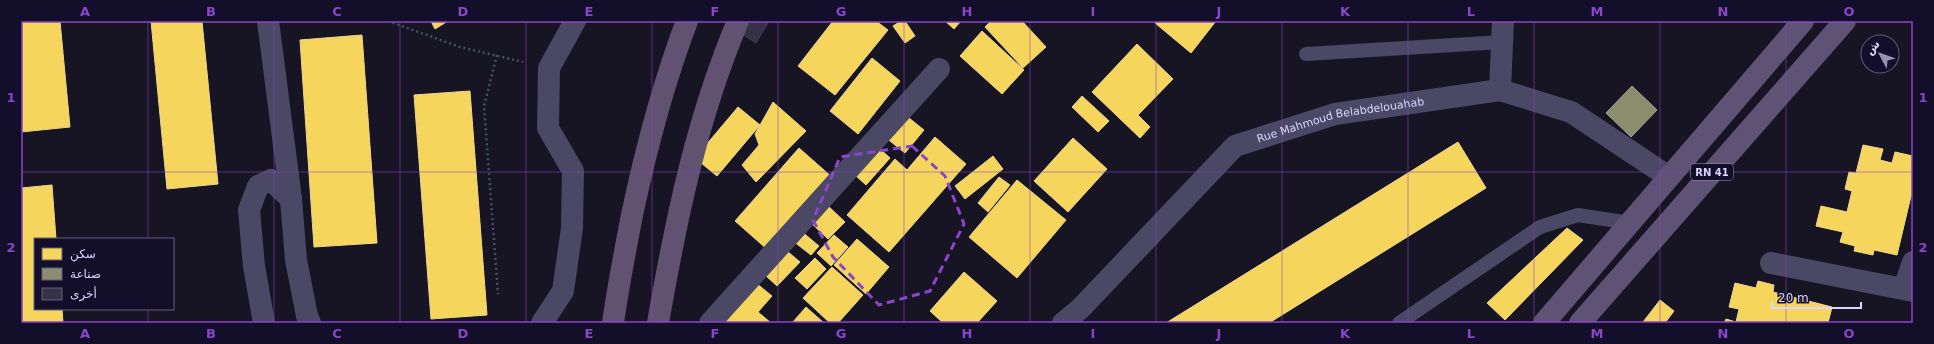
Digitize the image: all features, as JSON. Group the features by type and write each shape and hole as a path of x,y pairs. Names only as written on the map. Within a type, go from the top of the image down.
{"highway":[{"path":"614,323 629,233 652,129 674,55 687,21"},
{"path":"658,323 671,248 688,170 720,65 738,21"}],"main road":[{"name":"RN 41","path":"1544,323 1803,21"},
{"name":"RN 41","path":"1580,323 1845,21"}],"street":[{"path":"268,21 291,199 296,260 310,323"},
{"path":"542,323 563,291 572,228 573,171 548,128 549,68 575,21"},
{"path":"1500,90 1502,21"},
{"path":"710,323 939,69"},
{"name":"Rue Mahmoud Belabdelouahab","path":"1063,323 1080,309 1235,146 1335,114 1500,90 1571,112 1669,177"},
{"path":"264,323 254,266 249,210 258,186 271,180 291,199"},
{"path":"1771,263 1909,290 1913,262"}],"lane":[{"path":"1306,54 1502,42"},
{"path":"1399,323 1540,227 1578,214 1630,223"}],"path":[{"path":"388,21 460,47 549,68"},
{"path":"497,55 484,106 498,294"}],"highlighted area":[{"path":"912,146 945,176 964,224 930,291 879,305 833,257 813,220 840,157"}],"building: سكن":[{"path":"21,21 60,21 70,127 21,132"},
{"path":"151,21 202,21 218,184 167,189"},
{"path":"431,21 448,21 435,29"},
{"path":"833,21 876,21 888,30 835,95 798,66"},
{"path":"901,21 905,21 915,36 905,43 893,26"},
{"path":"945,21 961,21 954,29"},
{"path":"991,21 1022,21 1046,47 1023,68 985,27"},
{"path":"1156,21 1216,21 1191,53 1155,23"},
{"path":"982,31 1024,70 1002,94 960,56"},
{"path":"362,35 377,243 314,247 300,40"},
{"path":"1137,44 1173,79 1138,115 1150,127 1140,138 1092,92"},
{"path":"872,58 900,81 858,134 830,111"},
{"path":"470,91 487,315 431,319 414,95"},
{"path":"1082,96 1109,121 1098,132 1072,107"},
{"path":"773,102 806,131 756,182 742,165 759,145 755,134"},
{"path":"738,107 760,125 717,176 695,158"},
{"path":"904,114 924,130 905,153 885,137"},
{"path":"935,137 966,164 889,252 847,215 895,159 907,170"},
{"path":"1073,138 1107,169 1068,212 1034,181"},
{"path":"1458,142 1486,188 1269,323 1166,323"},
{"path":"1863,145 1883,149 1880,160 1892,163 1895,152 1913,156 1913,196 1911,196 1897,255 1874,250 1873,255 1854,251 1855,246 1840,242 1843,232 1816,226 1821,206 1847,212 1852,191 1845,189 1849,172 1856,173"},
{"path":"799,148 833,178 769,251 735,221"},
{"path":"879,148 890,158 866,185 855,175"},
{"path":"993,156 1003,169 965,199 955,186"},
{"path":"999,177 1010,185 988,212 978,203"},
{"path":"1017,180 1066,220 1017,278 969,237"},
{"path":"52,185 56,238 34,238 34,310 62,310 63,323 21,323 21,188"},
{"path":"825,203 845,222 828,239 809,221"},
{"path":"1567,228 1583,240 1505,320 1487,303"},
{"path":"801,231 819,246 811,255 793,241"},
{"path":"834,235 848,247 831,266 817,253"},
{"path":"857,239 889,267 866,294 834,265"},
{"path":"787,251 800,262 777,286 765,275"},
{"path":"815,258 826,269 807,289 795,278"},
{"path":"832,267 863,295 838,323 830,323 803,298"},
{"path":"964,272 997,301 977,323 943,323 930,311"},
{"path":"1758,281 1774,285 1773,292 1832,307 1828,323 1724,323 1726,319 1736,322 1739,309 1729,307 1735,283 1756,288"},
{"path":"756,283 772,296 758,312 771,323 723,323"},
{"path":"1660,300 1674,311 1665,323 1644,323 1643,322"},
{"path":"806,307 824,323 792,323"}],"building: صناعة":[{"path":"1632,86 1657,110 1631,137 1606,113"}],"building: أخرى":[{"path":"749,21 769,21 756,43 741,33"}]}
